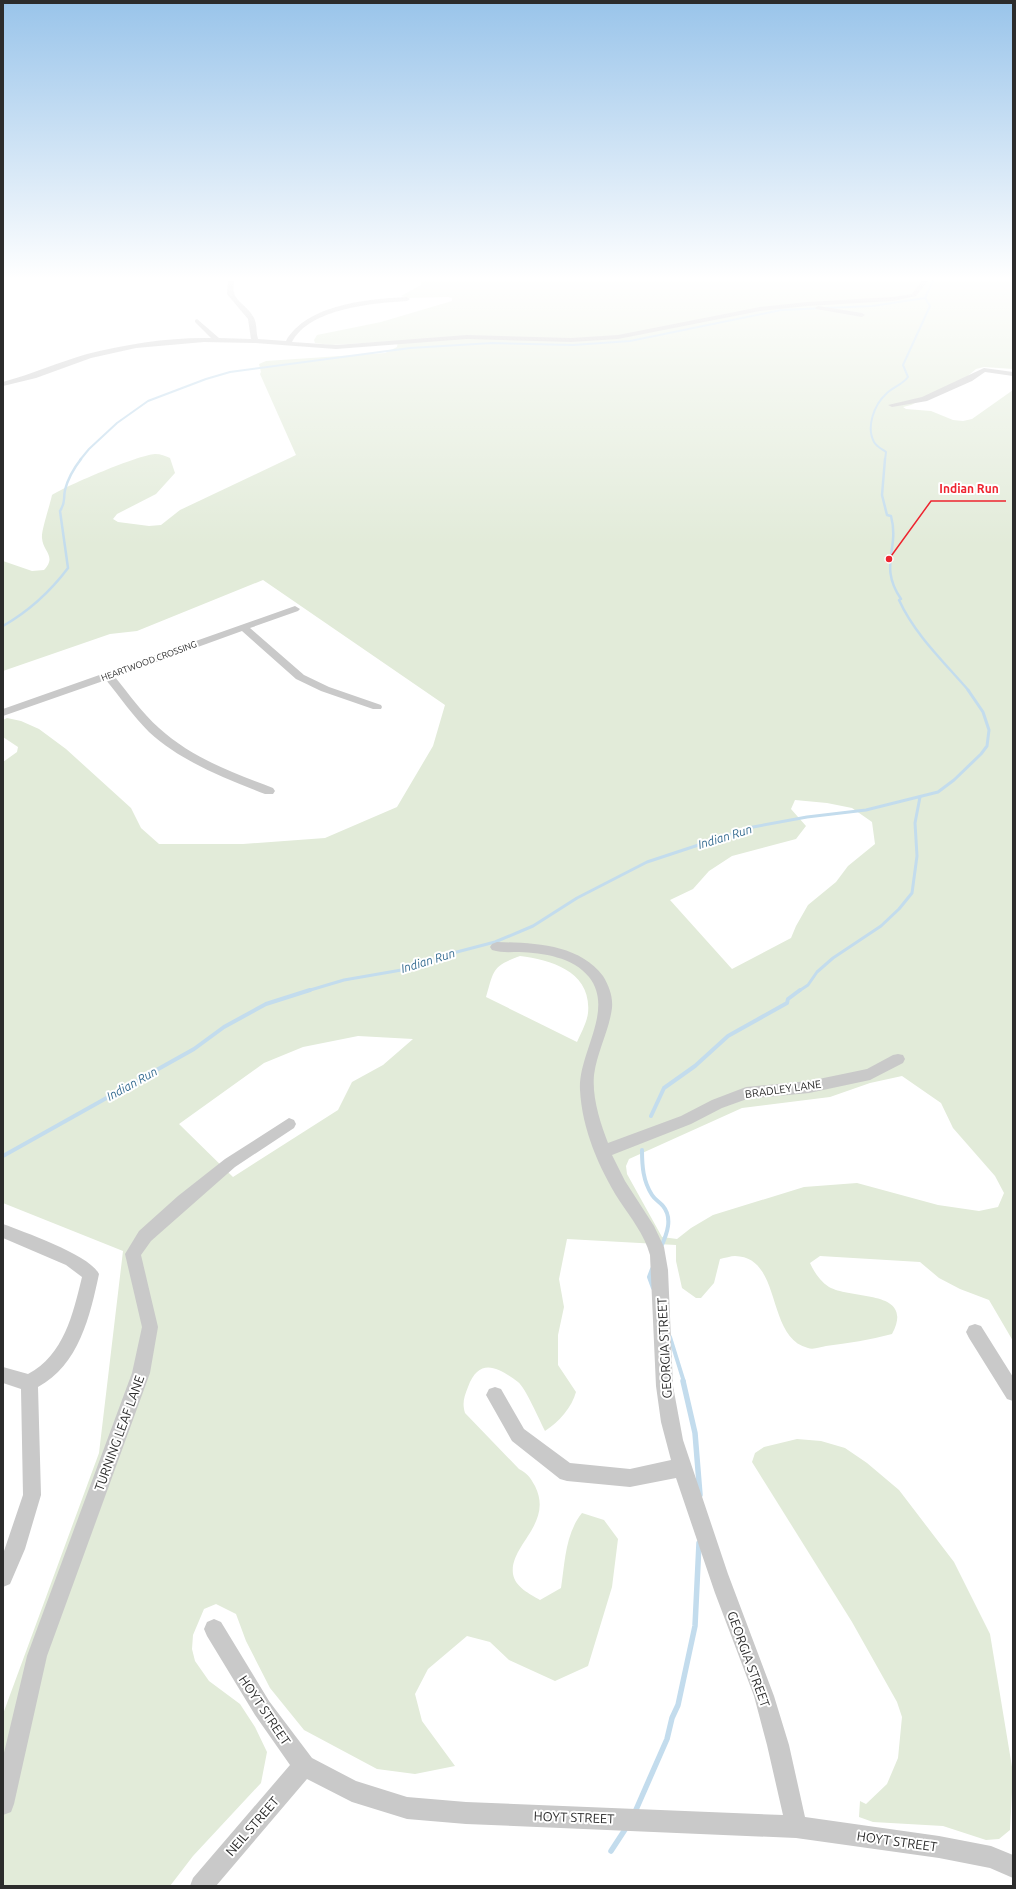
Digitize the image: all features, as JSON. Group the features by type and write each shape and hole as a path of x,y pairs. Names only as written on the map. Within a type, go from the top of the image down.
{"street":[{"path":"3,384 52,369"},
{"path":"892,405 924,399 969,379 984,370 1013,374"},
{"name":"HEARTWOOD CROSSING","path":"3,713 295,609"},
{"path":"244,628 300,677 326,689 377,707"},
{"path":"109,676 154,730 180,750 206,766 269,791"},
{"name":"GEORGIA STREET","path":"497,947 526,947 560,953 579,962 595,976 602,986 606,999 606,1012 592,1051 587,1082 587,1103 602,1152 623,1193 648,1232 658,1255 667,1401 674,1438 725,1593 763,1694 783,1762 796,1828"},
{"name":"BRADLEY LANE","path":"602,1152 686,1120 716,1104 746,1093 809,1086 870,1074 898,1059"},
{"name":"TURNING LEAF LANE","path":"3,1804 37,1656 141,1373 150,1327 136,1273 133,1254 145,1236 184,1200 230,1163 289,1124"},
{"path":"3,1231 72,1260 91,1274 81,1316 68,1347 49,1371 29,1383 3,1375"},
{"path":"975,1332 1013,1394"},
{"path":"3,1577 7,1557 32,1494 29,1383"},
{"path":"495,1395 518,1435 567,1472 630,1478 683,1467"},
{"name":"HOYT STREET","path":"214,1630 262,1708 304,1766 352,1791 407,1808 466,1813 796,1828 939,1847 991,1857 1013,1867"},
{"name":"NEIL STREET","path":"201,1886 304,1766"}],"green space":[{"path":"260,369 976,369 963,380 911,405 903,407 906,409 931,411 953,420 963,421 972,419 1013,390 1013,1341 989,1300 960,1289 939,1278 920,1262 820,1256 810,1263 813,1270 829,1287 839,1291 878,1298 889,1303 896,1310 897,1320 892,1334 810,1349 794,1341 785,1329 768,1283 761,1269 750,1260 735,1256 720,1259 714,1283 701,1298 696,1298 682,1288 676,1261 676,1245 567,1239 559,1279 564,1307 558,1335 558,1365 576,1392 568,1409 560,1419 545,1431 521,1385 503,1372 490,1368 483,1368 472,1378 465,1394 464,1406 465,1413 519,1469 525,1472 535,1486 539,1500 539,1512 530,1533 517,1553 514,1563 514,1579 524,1590 540,1600 561,1588 569,1539 576,1521 582,1513 604,1520 618,1539 612,1587 588,1666 555,1681 509,1660 490,1642 467,1636 428,1669 415,1694 422,1721 455,1766 415,1774 377,1769 304,1730 270,1688 246,1641 236,1614 216,1604 204,1609 193,1635 192,1649 195,1661 209,1681 240,1704 255,1727 267,1752 261,1783 193,1856 170,1886 3,1886 3,1714 99,1453 123,1251 3,1203 3,762 17,752 18,747 3,737 3,720 7,718 21,721 39,729 66,749 131,808 141,828 159,844 243,844 325,838 397,807 433,746 445,705 263,580 137,631 110,634 3,671 3,561 32,571 44,570 48,565 49,557 43,543 42,535 52,495 87,478 134,459 155,454 161,455 170,458 175,473 156,494 117,514 113,519 118,522 149,526 161,525 180,510 296,455 260,374","holes":["795,800 827,803 852,808 872,822 875,844 848,866 836,882 808,905 791,938 732,969 670,900 693,889 709,871 732,856 796,839 806,826 791,809","520,956 557,965 577,978 584,987 588,999 588,1013 577,1042 486,997 493,975 499,966","358,1036 413,1039 383,1065 352,1082 338,1110 233,1177 179,1124 264,1063 303,1047","902,1076 941,1103 953,1128 995,1176 1004,1193 998,1207 979,1211 938,1205 857,1183 804,1187 713,1215 691,1228 677,1239 662,1237 627,1174 626,1166 629,1159 742,1108 830,1097 870,1083"]},
{"path":"797,1439 821,1441 845,1448 867,1463 899,1490 954,1562 990,1634 1013,1773 1010,1830 999,1839 986,1840 943,1826 873,1822 859,1817 860,1801 866,1804 887,1784 898,1758 902,1717 897,1702 852,1622 752,1462 755,1453 764,1447"}],"waterway":[{"path":"80,460 89,449 117,423 148,401 206,379 230,372 251,369"},
{"name":"Indian Run","path":"885,460 886,452 875,444 872,436 872,416 882,399 908,377 905,369"},
{"path":"3,626 22,614 38,600 54,585 68,568 60,511 64,503 65,490 68,481 81,459"},
{"name":"Indian Run","path":"885,459 882,495 887,515 891,516 893,528 890,567 894,587 901,599 899,600 913,625 940,659 969,691"},
{"name":"Indian Run","path":"307,991 344,980 413,968 453,953 495,942 533,926 577,898 647,862 753,827 807,817 866,810 938,792 954,780 981,754 987,746 989,730 983,712 968,690"},
{"path":"799,991 808,985 817,972 833,958 881,926 899,909 912,893 917,856 915,823 920,797"},
{"name":"Indian Run","path":"3,1156 194,1049 224,1027 266,1004 310,990"},
{"path":"651,1116 664,1088 695,1066 728,1036 787,1003 788,999 800,990"},
{"path":"642,1150 643,1168 649,1190 663,1206 668,1216 667,1231 661,1247"},
{"path":"652,1269 649,1277 653,1288"},
{"path":"670,1337 684,1382"},
{"path":"683,1381 695,1433 700,1495"},
{"path":"635,1812 667,1739 672,1718 678,1705 695,1626 699,1543"},
{"path":"611,1851 626,1828"}],"place":[{"name":"Indian Run","path":"889,559"}]}
